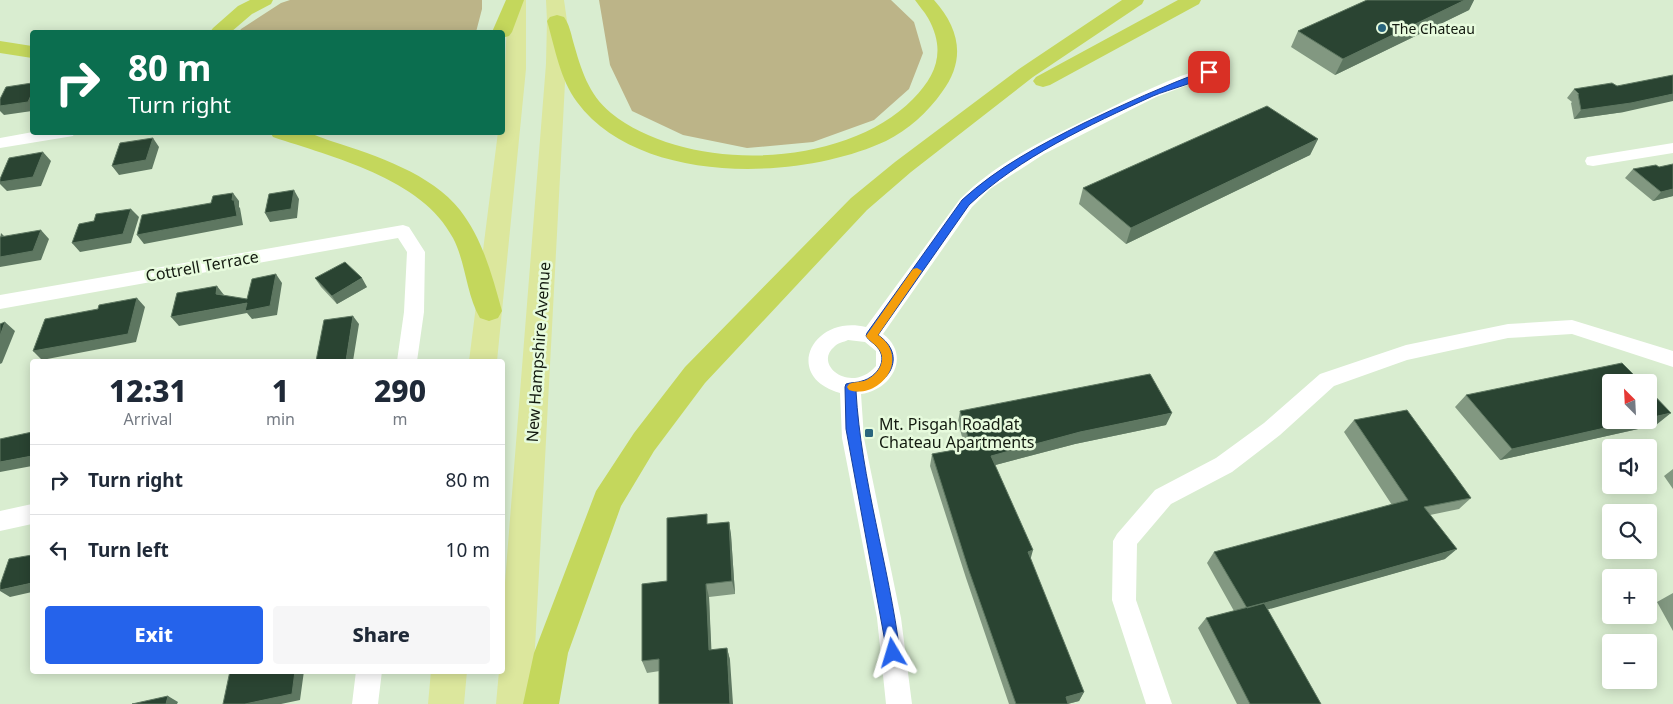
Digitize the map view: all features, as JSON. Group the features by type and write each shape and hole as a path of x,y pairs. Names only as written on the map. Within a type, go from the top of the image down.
{"highway":[{"path":"222,30 246,10 264,0"},
{"path":"503,30 516,0"},
{"path":"556,11 584,97 598,113 617,129 639,141 671,152 707,159 747,162 788,160 828,153 859,144 886,132 908,118 925,102 945,70 948,52 946,36 939,18 924,0"},
{"path":"541,704 551,653 607,501 644,442 695,375 859,204 903,166 1026,73 1136,0"},
{"path":"903,166 1033,86 1192,0"},
{"path":"0,47 30,52"},
{"path":"289,135 400,176 425,190 463,233 475,262 489,311"}],"main road":[{"path":"483,359 516,69 516,0"},
{"name":"New Hampshire Avenue","path":"514,704 556,64 556,11"},
{"path":"446,704 449,674"}],"street":[{"path":"871,336 966,202 984,185 1038,150 1151,94 1209,72"},
{"path":"0,143 49,135"},
{"path":"1593,161 1673,148"},
{"name":"Cottrell Terrace","path":"0,302 403,231 416,252 414,312 407,359"},
{"path":"1160,704 1124,600 1125,540 1163,497 1224,465 1272,429 1327,380 1406,353 1508,331 1572,328 1673,359"},
{"path":"846,332 859,332 871,336 881,343 887,352 888,363 884,372 870,383 850,387 838,385 828,380 820,372 817,365 818,351 824,342 834,335 846,332"},
{"path":"850,387 853,438 889,618 899,704"},
{"path":"0,521 30,514"},
{"path":"365,704 369,674"}],"shaded area":[{"path":"290,0 482,0 482,9 477,30 240,30 281,3"},
{"path":"599,0 891,0 914,22 923,53 909,89 874,120 813,142 747,148 683,135 632,111 610,65"}],"building":[{"name":"The Chateau","path":"1367,0 1465,0 1343,59 1298,31"},
{"path":"1673,75 1673,94 1631,103 1581,110 1579,94 1574,89 1612,83 1617,86"},
{"path":"30,83 30,98 28,102 0,106 0,99 6,87"},
{"path":"1267,106 1318,139 1131,228 1083,188"},
{"path":"153,138 146,160 112,166 120,143"},
{"path":"43,152 33,177 0,182 9,158"},
{"path":"1673,164 1673,189 1661,192 1633,169 1656,165 1659,167"},
{"path":"294,190 291,209 265,213 269,194"},
{"path":"233,193 232,200 234,200 237,216 137,235 142,215 211,203 213,196"},
{"path":"131,209 123,234 72,243 79,224 94,221 96,214"},
{"path":"41,230 33,251 0,257 0,237"},
{"path":"345,262 362,278 332,296 315,278"},
{"path":"276,274 270,306 245,311 247,303 171,317 177,293 217,286 216,294 247,299 252,279"},
{"path":"137,298 128,334 33,351 45,319 98,309 99,305"},
{"path":"353,316 346,359 316,359 324,320"},
{"path":"5,322 0,336 0,324"},
{"path":"1622,363 1633,374 1602,374 1602,429 1512,449 1466,395"},
{"path":"1150,374 1172,413 1080,432 991,456 1033,550 1028,552 1084,692 1066,697 1068,704 1016,704 968,568 932,454 971,447 960,411"},
{"path":"1658,399 1671,413 1658,416"},
{"path":"1407,410 1471,498 1424,507 1457,549 1247,608 1214,552 1408,500 1354,420"},
{"path":"30,432 30,456 0,462 0,439"},
{"path":"707,514 707,524 729,522 732,581 706,584 709,650 727,648 730,704 659,704 659,659 642,661 642,584 667,581 667,518"},
{"path":"30,555 30,583 0,590 0,585 9,559"},
{"path":"1264,603 1321,704 1250,704 1206,618"},
{"path":"229,674 295,674 292,694 245,704 223,704"},
{"path":"168,696 166,704 132,704"}],"slow traffic":[{"path":"853,387 864,386 876,381 884,372 888,363 887,352 881,343 871,336 917,271"}],"place":[{"name":"The Chateau","path":"1382,28"},
{"name":"Mt. Pisgah Road at Chateau Apartments","path":"869,433"}],"route":[{"path":"893,653 889,618 852,429 850,387 864,386 876,381 884,372 888,363 887,352 881,343 871,336 966,202 984,185 1038,150 1151,94 1209,72"}]}
